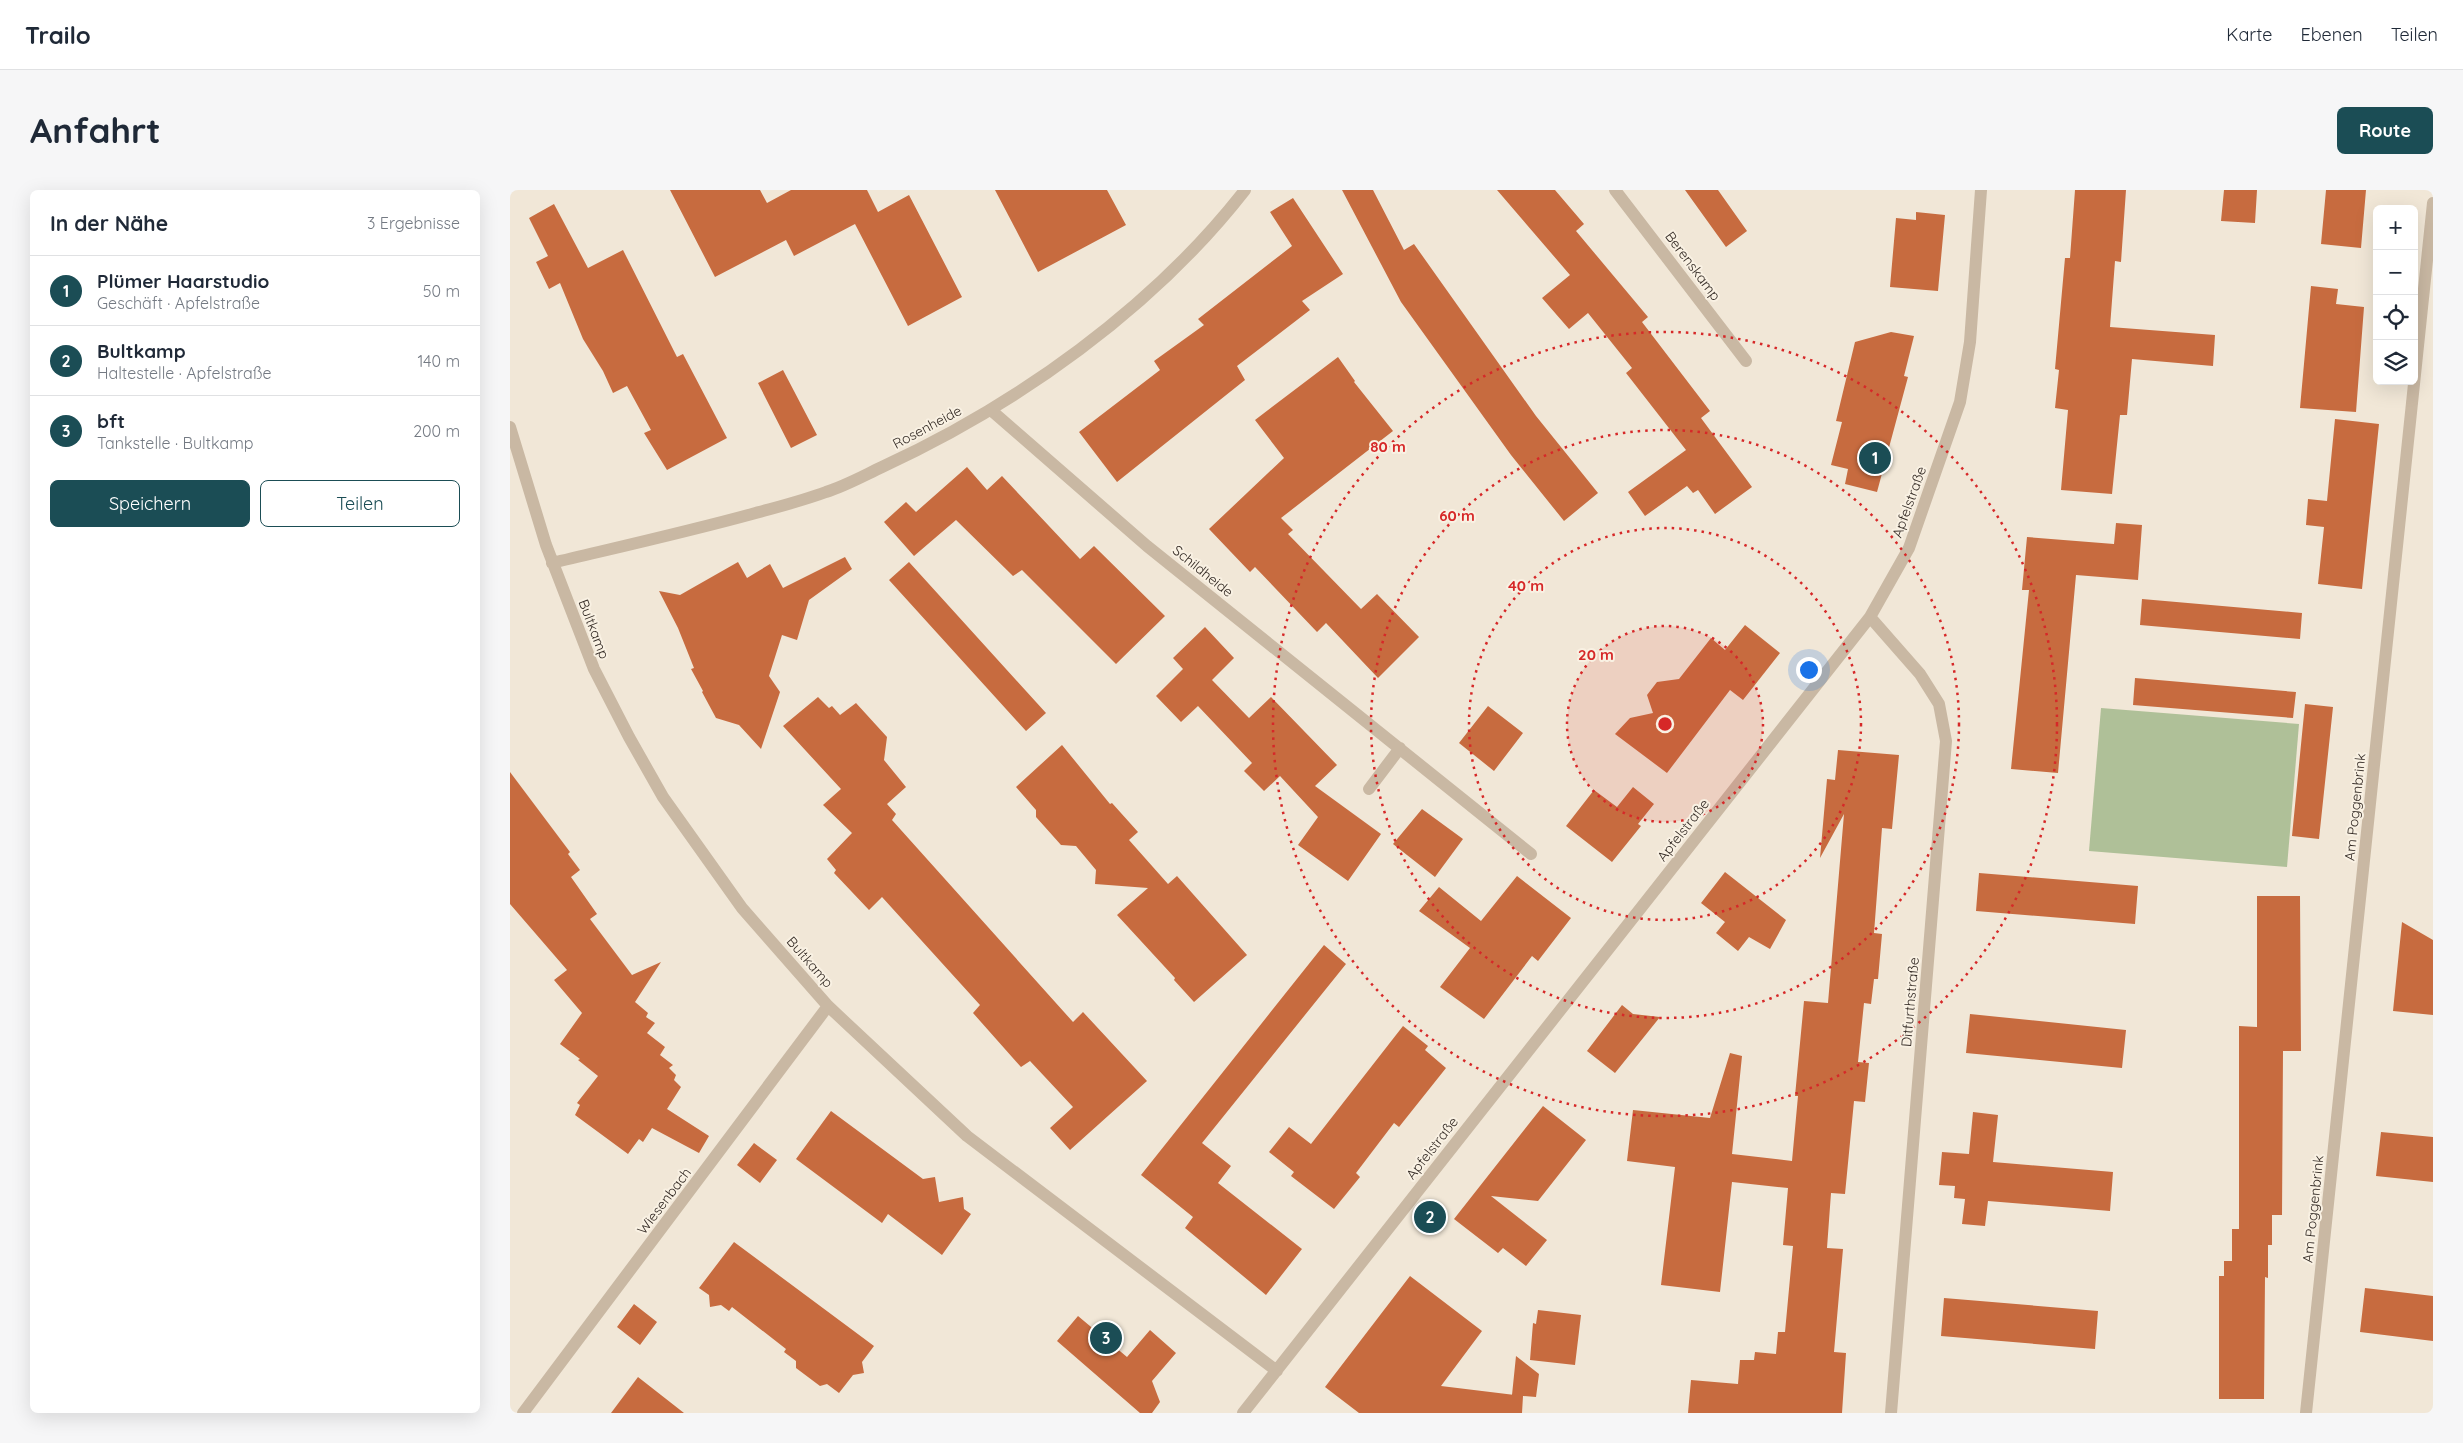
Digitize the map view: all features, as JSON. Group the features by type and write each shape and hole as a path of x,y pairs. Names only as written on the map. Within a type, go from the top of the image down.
{"street":[{"name":"Rosenheide","path":"552,563 727,521 827,492 907,456 992,411 1049,371 1149,294 1228,212 1245,190"},
{"name":"Berenskamp","path":"1615,190 1746,361"},
{"name":"Apfelstraße","path":"1243,1413 1870,618 1909,548 1960,402 1970,342 1981,190"},
{"name":"Am Poggenbrink","path":"2306,1413 2433,203"},
{"name":"Schildheide","path":"992,411 1147,546 1531,854"},
{"name":"Bultkamp","path":"510,427 552,563 594,669 663,797 742,908 828,1006 967,1136 1277,1371"},
{"name":"Ditfurthstraße","path":"1870,618 1920,674 1939,704 1946,740 1891,1413"},
{"path":"1368,789 1400,748"},
{"name":"Wiesenbach","path":"523,1413 828,1006"}],"green space":[{"path":"2101,708 2299,724 2287,867 2089,851"}],"building":[{"path":"670,190 760,190 767,203 791,190 867,190 878,212 909,195 962,297 908,326 855,224 794,256 786,240 715,277"},
{"path":"995,190 1107,190 1126,225 1038,272"},
{"path":"1342,190 1373,190 1404,250 1414,244 1536,416 1598,493 1564,521 1511,455 1401,302"},
{"path":"1497,190 1555,190 1584,224 1576,231 1648,317 1642,322 1710,411 1701,418 1752,487 1715,514 1698,490 1693,493 1687,486 1645,516 1628,492 1686,450 1626,373 1632,368 1588,313 1569,329 1542,298 1570,275"},
{"path":"1685,190 1718,190 1747,231 1726,247"},
{"path":"2075,190 2126,190 2121,262 2115,261 2110,327 2215,335 2213,366 2132,359 2127,415 2120,415 2112,494 2061,490 2068,410 2055,408 2059,370 2055,369 2065,258 2070,258"},
{"path":"2224,190 2257,190 2255,223 2221,221"},
{"path":"2326,190 2366,190 2361,248 2321,244"},
{"path":"1293,198 1343,274 1302,301 1310,310 1237,366 1245,380 1117,482 1079,432 1160,370 1154,361 1204,325 1198,319 1292,246 1270,212"},
{"path":"554,204 588,268 623,250 677,357 683,354 727,438 667,470 644,433 651,430 627,386 613,393 603,371 583,339 560,283 549,289 536,262 548,256 529,218"},
{"path":"1916,212 1945,215 1938,291 1890,287 1896,218 1916,220"},
{"path":"2311,286 2338,289 2336,304 2364,307 2356,412 2300,408"},
{"path":"1891,332 1914,336 1904,376 1908,377 1877,492 1845,484 1848,469 1831,465 1842,422 1836,421 1855,342"},
{"path":"1338,357 1354,382 1393,431 1281,518 1293,530 1288,534 1361,609 1377,594 1419,637 1378,678 1326,623 1317,632 1255,567 1250,572 1209,529 1284,458 1255,420"},
{"path":"783,370 817,435 791,448 758,383"},
{"path":"2335,419 2379,424 2362,589 2318,584 2324,527 2306,525 2308,499 2327,501"},
{"path":"967,467 987,490 1002,476 1080,559 1094,546 1165,616 1116,664 1022,570 1013,576 956,520 914,556 884,522 906,502 916,512"},
{"path":"2116,523 2142,525 2138,580 2076,575 2058,773 2011,769 2029,590 2022,590 2027,537 2114,544"},
{"path":"845,557 852,569 809,600 797,640 782,635 769,676 780,692 761,749 739,725 716,718 691,669 694,668 678,628 659,591 680,595 738,562 747,578 770,564 783,588"},
{"path":"909,562 1046,713 1026,731 889,580"},
{"path":"2142,599 2302,613 2300,639 2140,625"},
{"path":"1745,625 1780,653 1743,700 1730,690 1667,773 1615,734 1630,718 1653,713 1647,695 1657,682 1679,679 1711,638 1725,650"},
{"path":"1205,627 1234,658 1212,680 1249,718 1271,697 1337,765 1315,786 1381,834 1348,881 1298,845 1318,817 1280,776 1264,791 1244,771 1252,763 1198,706 1181,722 1156,696 1183,669 1173,658"},
{"path":"2135,678 2296,692 2293,718 2133,705"},
{"path":"818,697 829,708 832,706 840,715 856,703 887,737 884,760 906,787 887,804 896,814 892,820 1073,1022 1083,1012 1147,1081 1070,1150 1050,1128 1073,1107 1030,1061 1021,1067 973,1013 980,1005 882,897 869,910 834,873 836,870 827,859 852,833 823,805 841,789 783,726"},
{"path":"2305,704 2333,707 2319,839 2292,836"},
{"path":"1488,706 1523,733 1494,771 1459,743"},
{"path":"1062,745 1110,804 1112,803 1138,832 1129,840 1168,884 1177,876 1247,955 1194,1002 1174,980 1175,978 1117,915 1148,888 1095,884 1096,870 1076,846 1061,845 1036,817 1036,810 1016,787"},
{"path":"1838,750 1899,755 1892,829 1882,828 1874,933 1882,934 1878,979 1874,979 1871,1004 1864,1003 1858,1062 1869,1063 1865,1102 1854,1101 1845,1194 1831,1193 1827,1248 1843,1249 1834,1352 1846,1353 1842,1413 1688,1413 1691,1380 1738,1384 1740,1360 1754,1360 1755,1352 1776,1354 1778,1332 1785,1332 1793,1246 1783,1245 1788,1188 1732,1182 1720,1292 1661,1285 1675,1167 1627,1161 1633,1110 1710,1118 1730,1053 1742,1056 1732,1154 1792,1161 1798,1096 1795,1096 1804,1001 1828,1003 1844,814 1820,858 1827,779 1835,780"},
{"path":"510,772 570,852 568,854 580,870 571,877 597,914 590,919 632,975 661,962 635,1002 648,1013 646,1017 655,1023 647,1033 665,1047 660,1055 673,1065 669,1068 676,1075 674,1080 681,1087 667,1109 709,1136 699,1153 652,1128 643,1142 639,1139 628,1154 575,1115 580,1105 577,1103 598,1076 560,1044 582,1013 554,980 567,970 510,904"},
{"path":"1633,787 1654,804 1638,824 1641,826 1612,862 1566,826 1594,790 1617,807"},
{"path":"1422,809 1463,839 1435,877 1393,844"},
{"path":"1725,872 1786,920 1770,949 1749,937 1738,951 1716,933 1725,922 1701,903"},
{"path":"1979,873 2138,886 2135,924 1976,911"},
{"path":"1517,876 1571,918 1538,961 1532,956 1484,1019 1440,987 1470,948 1419,911 1439,887 1481,921"},
{"path":"2257,896 2300,896 2301,1051 2283,1051 2282,1215 2272,1215 2272,1245 2268,1245 2268,1278 2265,1277 2264,1399 2219,1399 2219,1276 2224,1276 2224,1261 2232,1261 2232,1229 2239,1229 2239,1026 2257,1027"},
{"path":"2402,922 2433,940 2433,1015 2393,1011"},
{"path":"1324,945 1346,964 1202,1143 1231,1166 1218,1183 1302,1249 1266,1295 1185,1228 1193,1217 1141,1175"},
{"path":"1622,1005 1633,1014 1660,1017 1615,1073 1587,1051"},
{"path":"1970,1014 2126,1030 2122,1068 1966,1053"},
{"path":"1403,1026 1428,1046 1425,1050 1446,1068 1399,1127 1394,1123 1356,1173 1360,1177 1334,1209 1291,1176 1294,1172 1269,1152 1289,1127 1311,1144"},
{"path":"1543,1106 1586,1140 1538,1201 1491,1196 1547,1240 1526,1266 1503,1248 1498,1253 1454,1219"},
{"path":"831,1111 923,1179 935,1177 939,1202 963,1197 964,1209 971,1214 942,1255 888,1214 882,1223 796,1159"},
{"path":"1973,1112 1998,1115 1993,1162 2113,1172 2110,1211 1988,1201 1985,1226 1962,1224 1965,1199 1954,1198 1955,1186 1939,1185 1942,1152 1969,1154"},
{"path":"2381,1132 2433,1137 2433,1182 2376,1176"},
{"path":"754,1143 777,1160 760,1183 737,1165"},
{"path":"734,1242 874,1346 862,1362 864,1373 853,1375 839,1393 827,1384 820,1386 796,1368 796,1361 784,1352 786,1349 732,1307 729,1311 721,1305 710,1307 709,1295 699,1288"},
{"path":"1410,1276 1482,1331 1441,1386 1523,1396 1522,1413 1359,1413 1325,1387"},
{"path":"2365,1288 2433,1296 2433,1341 2360,1332"},
{"path":"1944,1298 2098,1311 2095,1349 1941,1336"},
{"path":"634,1304 657,1322 640,1345 617,1327"},
{"path":"1538,1310 1581,1315 1575,1365 1530,1360 1533,1323 1536,1324"},
{"path":"1078,1316 1127,1357 1150,1330 1176,1353 1152,1381 1160,1402 1152,1413 1140,1413 1057,1341"},
{"path":"1516,1356 1539,1374 1536,1397 1512,1395"},
{"path":"638,1377 684,1413 611,1413"}],"place":[{"name":"Plümer Haarstudio","path":"1875,458"},
{"name":"Bultkamp","path":"1430,1217"},
{"name":"bft","path":"1106,1338"}]}
